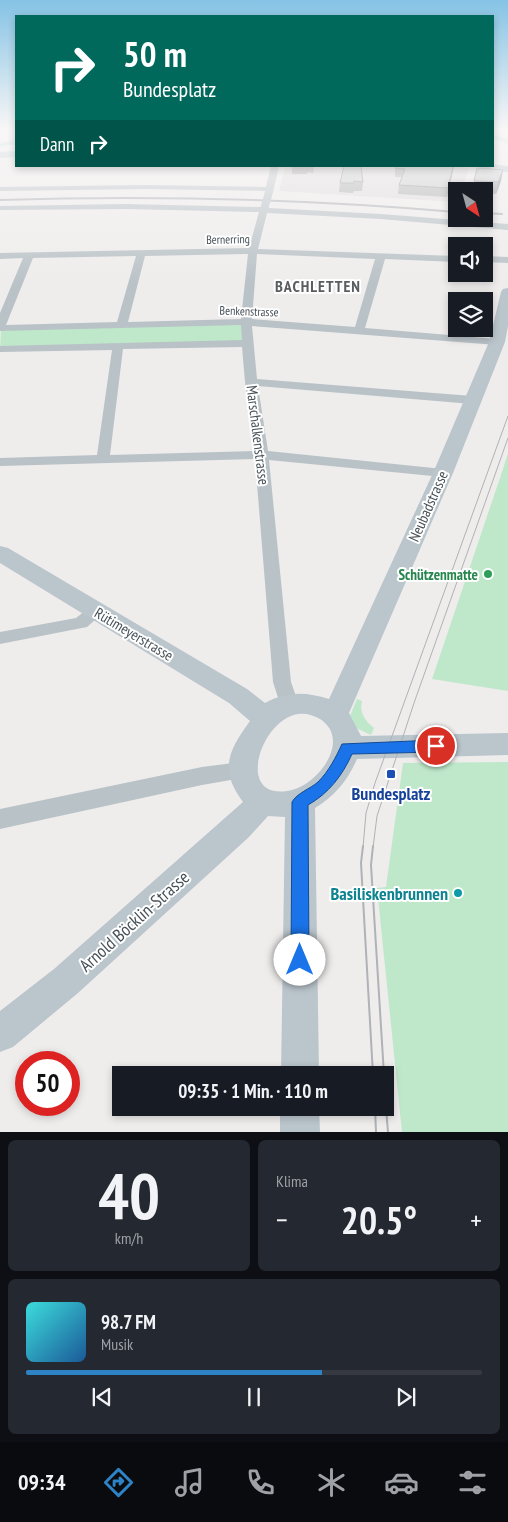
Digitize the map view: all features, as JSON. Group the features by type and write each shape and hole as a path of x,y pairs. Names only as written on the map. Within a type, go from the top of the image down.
{"street":[{"name":"Marschalkenstrasse","path":"272,180 253,251 246,322 251,382 262,455 282,682 289,705"},
{"path":"0,189 146,187 270,191"},
{"path":"0,208 138,206 265,208 508,227"},
{"name":"Bernerring","path":"0,256 253,251 448,259"},
{"path":"122,325 141,254"},
{"path":"0,327 29,256"},
{"path":"359,332 381,256"},
{"path":"493,259 508,260"},
{"name":"Neubadstrasse","path":"334,715 443,473 497,342 508,292"},
{"name":"Benkenstrasse","path":"0,327 246,322 497,342"},
{"path":"0,349 248,343"},
{"path":"103,460 118,346"},
{"path":"251,382 472,400"},
{"path":"0,462 262,455 443,473"},
{"name":"Rütimeyerstrasse","path":"0,553 238,696 266,719"},
{"path":"0,638 82,623 96,611"},
{"path":"313,704 334,715 346,732 347,748 341,762 325,784 314,794 300,802 285,805 262,802 253,794 241,771 247,750 266,719 275,711 289,705 313,704"},
{"path":"347,748 508,744"},
{"path":"0,819 202,776 241,771"},
{"name":"Arnold Böcklin-Strasse","path":"0,1034 73,975 238,827 262,802"},
{"path":"300,802 300,1066"},
{"path":"300,1116 300,1132"}],"shaded area":[{"path":"282,180 465,180 464,182 448,182 448,202 279,191"}],"green space":[{"path":"243,323 245,345 0,351 1,329"},
{"name":"Schützenmatte","path":"508,453 508,691 432,679 503,469"},
{"path":"357,699 362,701 361,709 363,716 374,728 371,735 356,728 350,716"},
{"path":"508,762 508,1132 402,1132 377,888 386,887 403,763"}],"building":[{"path":"341,180 363,180 363,182 354,181 354,183 340,183"},
{"path":"401,180 450,180 448,188 399,185"},
{"path":"474,180 499,180 498,182"}],"tram line":[{"path":"363,848 366,813 375,783 508,416"},
{"path":"373,848 377,816 414,703 508,438"},
{"path":"363,846 361,863 372,1066"},
{"path":"373,846 371,865 383,1066"},
{"path":"375,1116 376,1132"},
{"path":"387,1116 388,1132"}],"railway":[{"path":"0,200 228,199 448,211"},
{"path":"493,214 502,214"}],"place":[{"name":"Schützenmatte","path":"488,574"},
{"name":"Bundesplatz","path":"391,774"},
{"name":"Basiliskenbrunnen","path":"458,893"}],"district":[{"name":"BACHLETTEN","path":"318,286"}],"route":[{"path":"300,960 300,802 314,794 325,784 341,762 347,748 436,746"}]}
